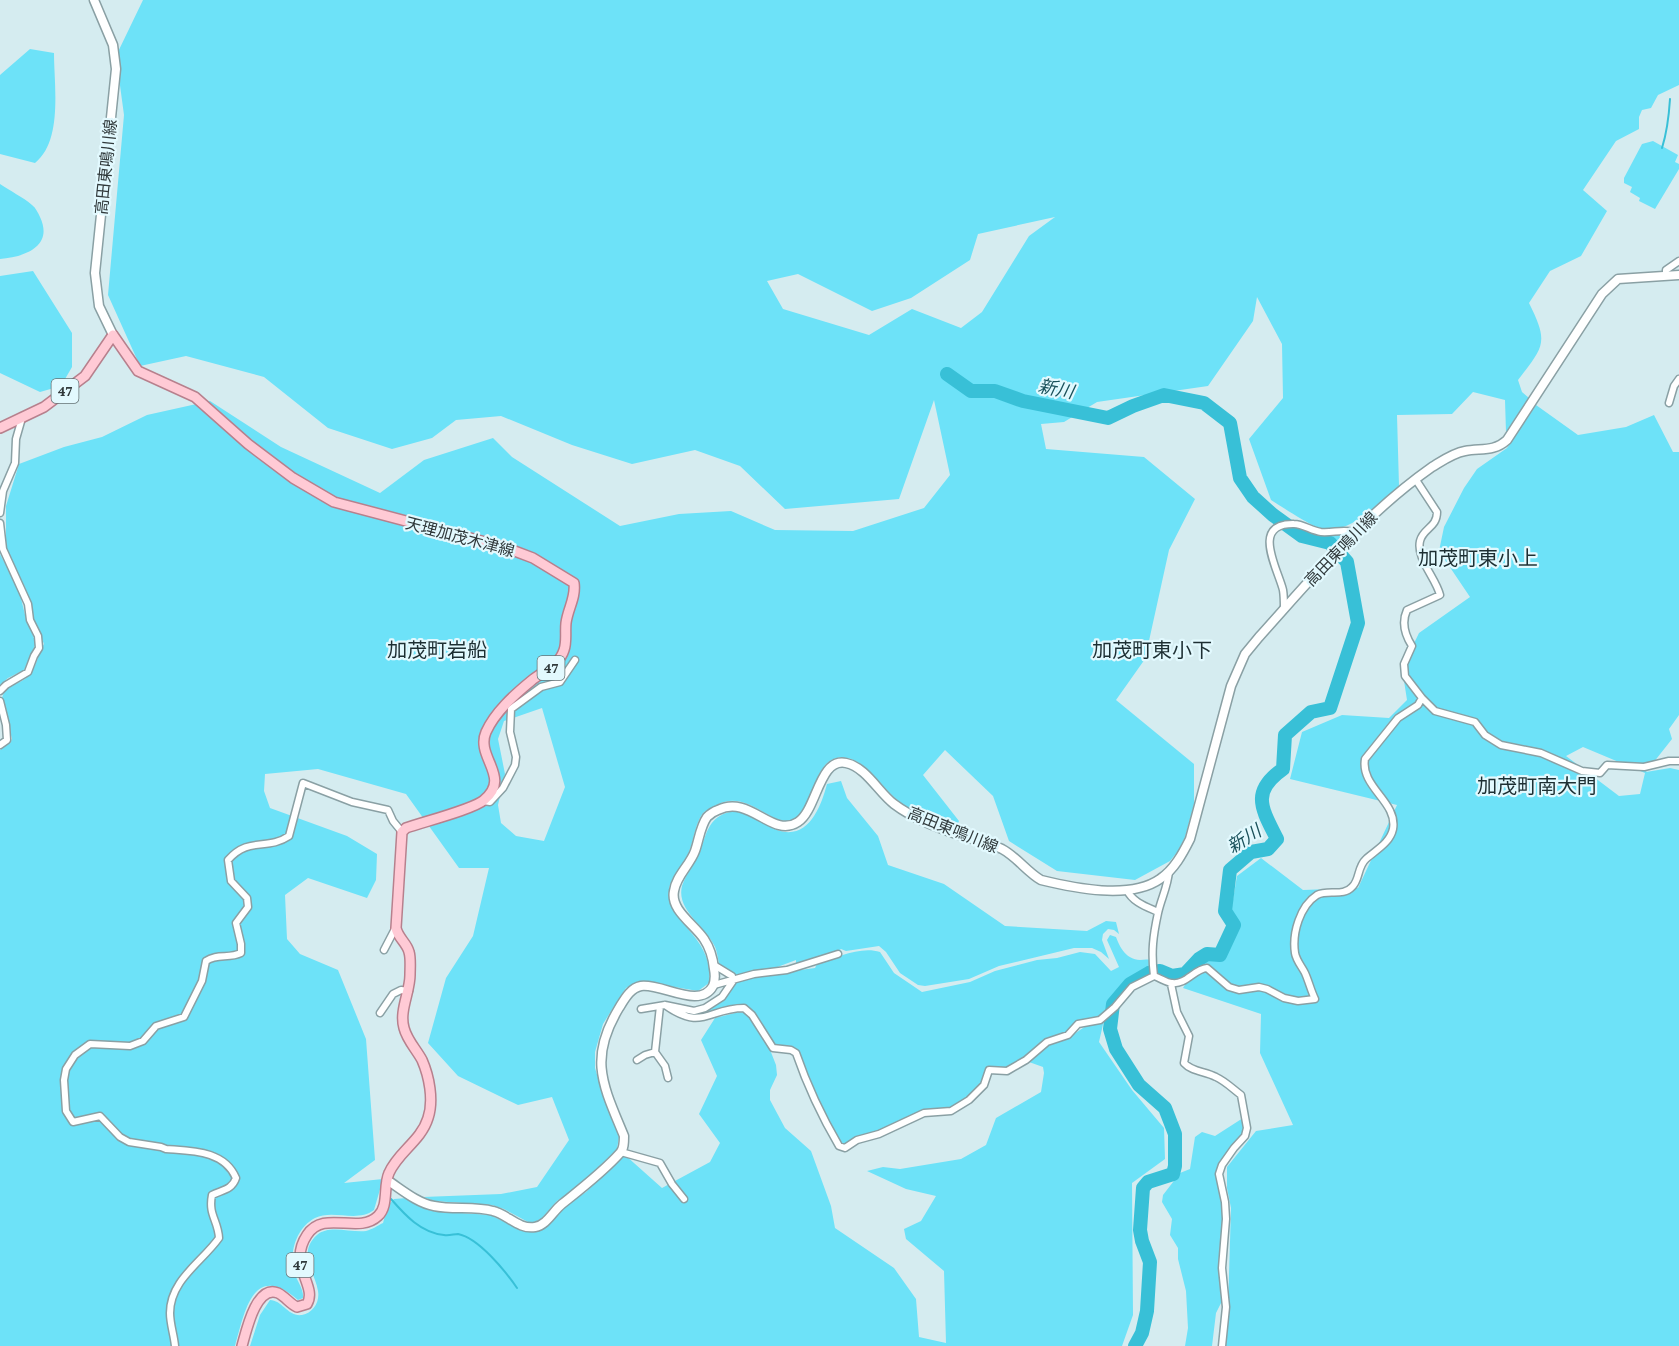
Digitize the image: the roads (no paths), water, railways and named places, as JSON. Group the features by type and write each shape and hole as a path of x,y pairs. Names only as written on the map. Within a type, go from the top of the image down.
{"main road":[{"name":"高田東鳴川線","path":"94,0 113,45 116,69 95,273 99,306 113,335"},
{"name":"高田東鳴川線","path":"714,985 714,965 704,939 674,901 677,882 690,862 708,816 720,808 730,806 751,810 781,826 797,823 811,808 823,776 828,769 837,764 845,763 857,769 892,803 906,812 948,831 1000,848 1041,880 1091,889 1127,890 1151,884 1160,879 1183,854 1190,839 1224,709 1236,671 1245,654 1339,548 1373,514 1432,467 1458,453 1495,448 1508,440 1602,294 1613,282 1629,278 1679,274"},
{"name":"47","path":"0,428 44,407 86,376 113,335"},
{"name":"天理加茂木津線","path":"113,335 138,371 195,397 248,444 310,490 334,502 449,534 504,546 533,558 574,583 575,594 566,623 564,651 555,665 516,694 494,719 485,735 483,747 495,781 492,791 483,801"},
{"path":"396,926 402,832 406,828 483,801"},
{"name":"47","path":"242,1346 253,1312 264,1294 278,1293 297,1307 303,1307 309,1302 310,1291 302,1273 300,1257 304,1240 310,1231 325,1222 364,1223 375,1219 383,1206 387,1180 394,1164 424,1129 431,1100 422,1060 407,1038 403,1027 403,1015 409,991 409,950 398,936 396,926"},
{"path":"387,1180 419,1201 433,1206 491,1210 501,1213 515,1223 535,1228 545,1222 560,1205 584,1188 621,1152 624,1136 600,1067 600,1052 608,1026 630,992 640,986 670,990 693,997 707,993 714,985"}],"street":[{"path":"1666,275 1665,270 1679,261"},
{"path":"1669,403 1674,386 1679,379"},
{"path":"0,513 3,491 15,463 16,439 22,418"},
{"path":"1416,480 1437,512 1435,523 1422,536 1420,544 1422,559 1440,595 1407,610 1404,616 1404,630 1412,646 1404,664 1405,676 1422,698 1435,711 1474,722 1485,735 1501,745 1541,753 1582,771 1600,773 1607,765 1644,767 1678,761"},
{"path":"0,523 3,549 28,604 30,620 38,636 39,648 28,672 6,684 0,691"},
{"path":"1284,609 1283,592 1268,542 1271,535 1280,528 1296,524 1323,532 1344,530 1354,532"},
{"path":"483,801 490,802 503,788 515,765 516,757 510,732 511,709 541,687 560,682 575,660"},
{"path":"1154,976 1171,984 1181,982 1200,969 1207,968 1229,987 1239,990 1259,987 1284,998 1298,1001 1315,999 1295,955 1298,923 1310,902 1319,894 1346,892 1354,886 1362,862 1388,841 1393,830 1391,812 1365,772 1365,759 1398,718 1418,705 1422,698"},
{"path":"0,701 7,740 0,745"},
{"path":"175,1346 170,1317 174,1293 179,1282 219,1238 210,1210 212,1195 227,1190 236,1178 231,1168 207,1152 166,1149 129,1142 120,1137 100,1116 73,1122 66,1111 64,1080 66,1069 75,1054 90,1044 130,1046 143,1041 161,1023 184,1017 202,981 206,961 212,957 235,956 241,953 236,923 248,907 247,898 231,881 228,860 236,850 255,843 282,841 289,836 303,783 352,802 388,810 402,832"},
{"path":"1154,976 1152,947 1158,912 1168,883 1169,870"},
{"path":"1127,890 1129,895 1142,905 1158,912"},
{"path":"384,950 396,926"},
{"path":"714,985 754,974 787,970 838,954"},
{"path":"714,965 732,976 733,981"},
{"path":"662,1005 693,1019 744,1008 752,1015 773,1048 791,1050 796,1053 830,1131 839,1146 845,1148 857,1140 879,1134 924,1113 951,1110 969,1100 984,1085 989,1070 1007,1071 1026,1060 1047,1042 1068,1035 1078,1024 1100,1020 1132,987 1154,976"},
{"path":"641,1009 662,1005 694,1011 705,1008 722,997 733,981"},
{"path":"1171,984 1177,1012 1189,1036 1184,1063 1190,1069 1218,1078 1241,1095 1247,1128 1245,1136 1222,1165 1219,1174 1226,1219 1222,1250 1226,1307 1222,1346"},
{"path":"380,1013 393,994 401,990 409,991"},
{"path":"662,1005 655,1052 665,1066 668,1078"},
{"path":"637,1060 655,1052"},
{"path":"621,1152 660,1163 684,1199"}],"waterway":[{"path":"1662,148 1668,124 1670,99"},
{"name":"新川","path":"947,374 971,391 995,391 1023,401 1108,418 1164,395 1204,403 1230,423 1240,478 1253,497 1302,536 1330,543 1347,562 1358,623 1330,708 1311,712 1285,735 1283,769 1266,785 1262,801 1267,819 1277,839 1268,849 1251,852 1230,870 1225,911 1234,925 1220,955 1207,954 1185,974 1172,976 1160,971 1149,973 1130,984 1113,1004 1110,1029 1116,1049 1139,1085 1165,1108 1175,1134 1173,1174 1148,1182 1143,1188 1140,1230 1150,1262 1147,1311 1142,1333 1135,1346"},
{"path":"391,1199 408,1217 428,1231 436,1234 458,1234 475,1242 499,1265 517,1288"}],"district":[{"name":"加茂町東小上","path":"1478,558"},
{"name":"加茂町岩船","path":"437,650"},
{"name":"加茂町東小下","path":"1152,650"},
{"name":"加茂町南大門","path":"1537,786"}]}
